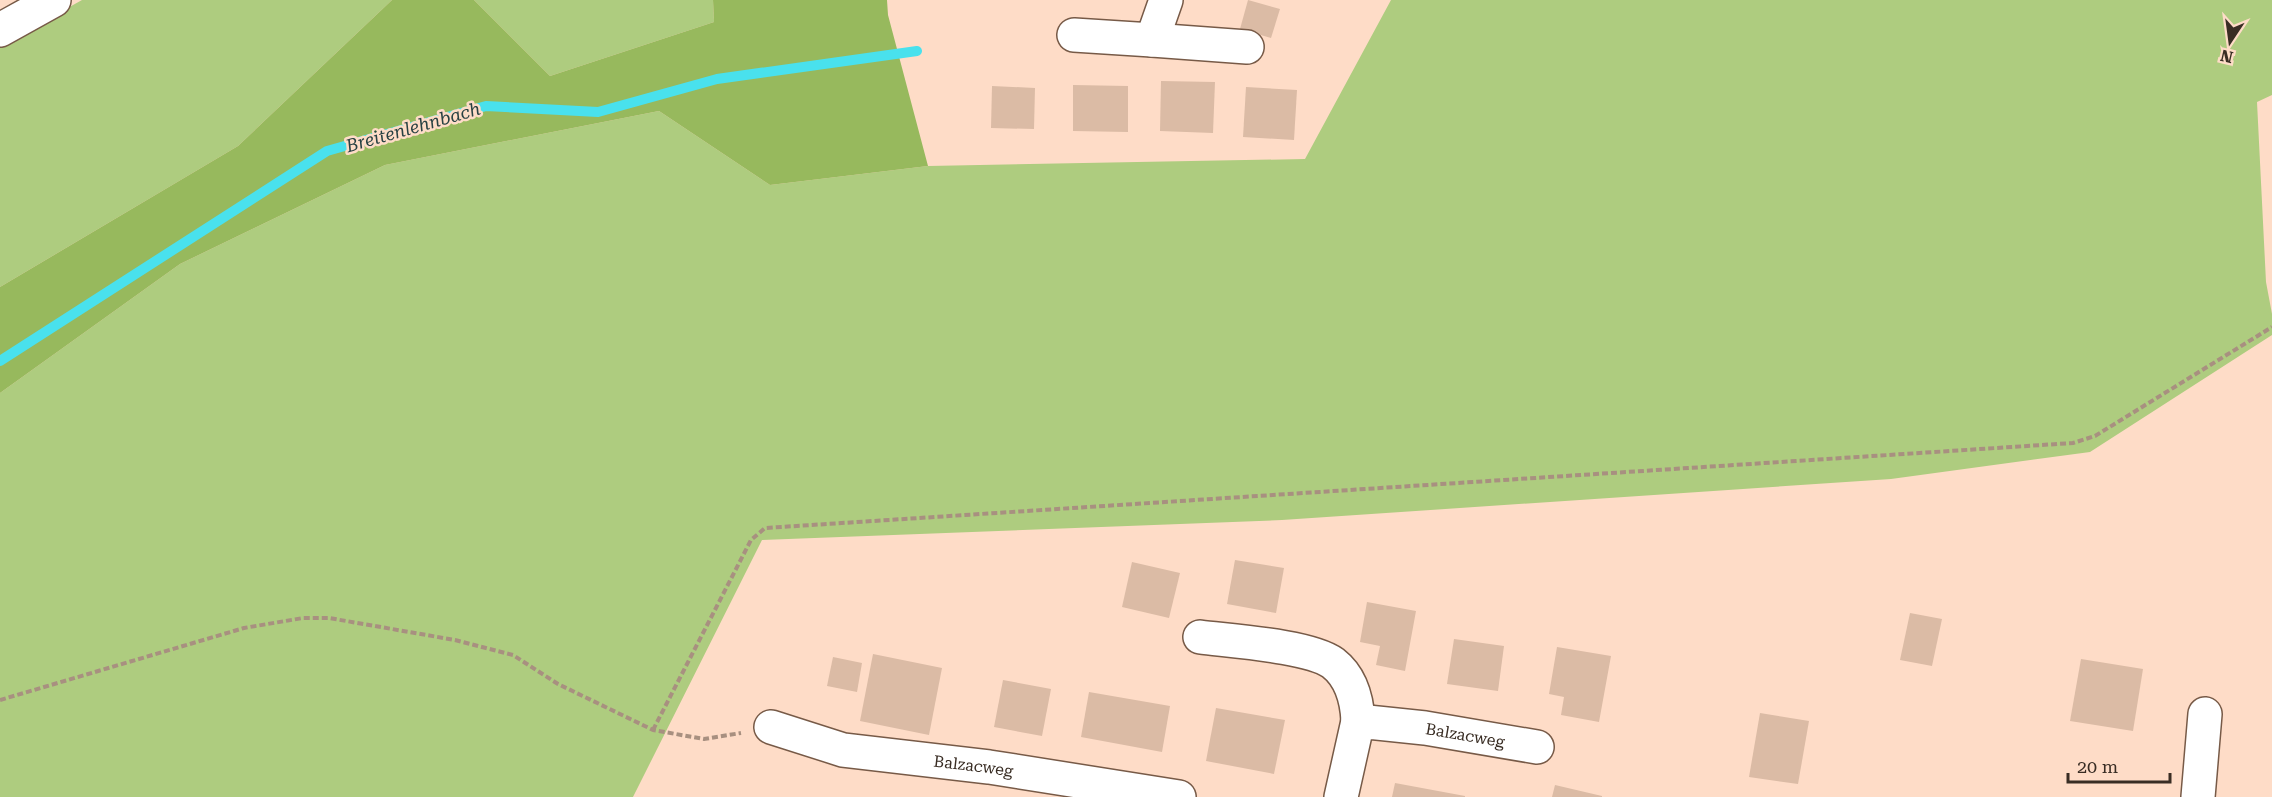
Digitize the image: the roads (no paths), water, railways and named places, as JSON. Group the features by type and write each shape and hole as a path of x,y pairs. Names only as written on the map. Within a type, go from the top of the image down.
{"street":[{"path":"0,30 54,0"},
{"path":"1152,40 1166,0"},
{"path":"1074,35 1247,47"},
{"path":"1200,637 1292,650 1331,661 1342,671 1357,702 1358,721 1341,797"},
{"path":"2198,797 2205,714"},
{"name":"Balzacweg","path":"1358,721 1425,728 1537,747"},
{"name":"Balzacweg","path":"771,727 843,750 990,767 1179,797"}],"waterway":[{"name":"Breitenlehnbach","path":"0,361 327,151 486,106 598,112 717,79 917,51"}]}
